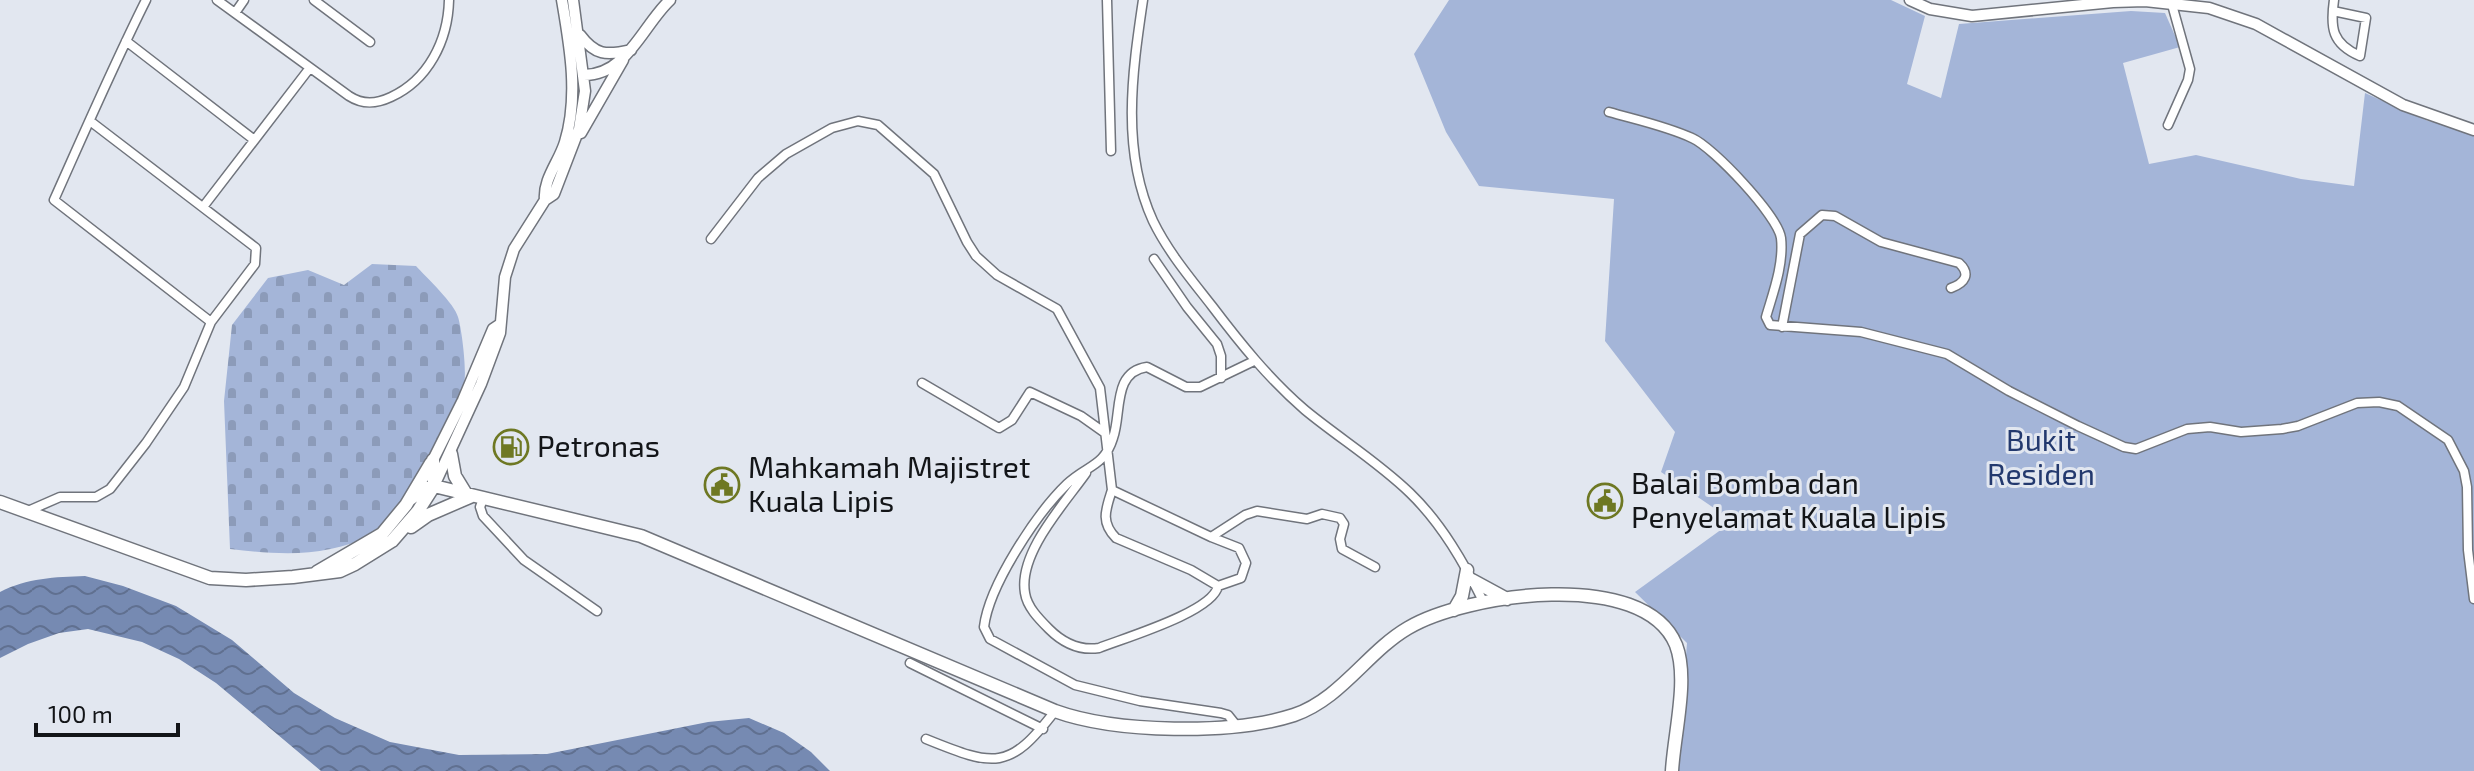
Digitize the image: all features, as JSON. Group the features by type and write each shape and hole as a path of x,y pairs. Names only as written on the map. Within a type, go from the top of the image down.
{"main road":[{"path":"451,454 455,476 474,496"},
{"path":"314,574 382,534 409,500 433,460"},
{"path":"392,541 418,511 434,486 433,460"},
{"path":"409,500 434,486 641,536 1055,711 1120,727 1236,725 1293,715 1313,707 1341,687 1400,633 1425,620 1454,610 1507,599 1598,595 1637,608 1665,627 1672,637 1681,665 1672,771"},
{"path":"0,502 210,578 246,580 340,571 392,541 428,515 474,496"},
{"path":"1454,610 1470,575 1507,599"}],"street":[{"path":"146,0 54,200 211,322"},
{"path":"217,0 355,100 374,103 417,80 429,65 447,26 449,0"},
{"path":"235,13 244,0"},
{"path":"314,0 370,42"},
{"path":"545,200 544,189 565,143 572,92 571,54 562,0"},
{"path":"573,0 584,75 582,113 575,143"},
{"path":"434,486 451,454 500,333 505,277 514,249 545,200 554,194 575,143 628,54 649,23 670,0"},
{"path":"1107,0 1111,151"},
{"path":"1143,0 1132,74 1134,151 1143,197 1167,245 1254,361 1303,408 1410,493 1446,535 1484,603"},
{"path":"1910,0 1943,12 1972,16 2113,2 2171,2 2209,8 2256,24 2403,105 2474,130"},
{"path":"2333,11 2366,18 2361,55 2358,56 2336,36 2331,27 2334,0"},
{"path":"2168,125 2190,69 2171,2"},
{"path":"578,33 589,47 604,53 628,54"},
{"path":"126,41 253,139"},
{"path":"571,54 584,75"},
{"path":"572,92 584,75 598,73 628,54"},
{"path":"203,207 309,69"},
{"path":"1609,112 1700,141 1770,215 1777,225 1781,242 1778,272 1766,321 1770,325 1861,332 1947,354 2009,391 2078,426 2136,449 2187,429 2214,428 2241,432 2282,429 2298,426 2357,403 2379,402 2398,406 2448,440 2464,471 2474,599"},
{"path":"28,511 60,497 96,497 110,489 184,387 211,322 255,264 257,253 254,245 90,121"},
{"path":"711,239 758,178 786,154 832,128 858,121 878,125 934,174 976,256 997,275 1057,309 1100,388 1112,490 1104,520 1107,529 1116,538 1191,570 1218,586"},
{"path":"1782,327 1800,234 1822,215 1835,216 1881,242 1959,263 1965,280 1951,288"},
{"path":"1154,259 1217,344 1221,378"},
{"path":"433,460 493,329 499,325"},
{"path":"1236,725 1228,715 1221,713 1140,701 1075,685 990,639 985,617 999,580 1045,509 1067,484 1108,455 1117,427 1125,379 1135,370 1147,367 1186,387 1200,387 1254,361"},
{"path":"922,383 999,428 1012,420 1030,392 1081,416 1105,433"},
{"path":"1088,470 1039,539 1027,565 1025,595 1034,613 1054,634 1076,648 1099,648 1197,609 1213,598 1218,586 1241,578 1246,563 1239,548 1112,490"},
{"path":"474,496 483,516 524,560 597,611"},
{"path":"1211,537 1245,515 1257,511 1311,519 1322,514 1342,521 1340,544 1346,553 1375,567"},
{"path":"910,663 1043,729"},
{"path":"926,739 991,763 1018,754 1036,739 1055,711"}],"green space":[{"name":"Bukit Residen","path":"1449,0 1891,0 1925,16 1907,84 1941,98 1959,24 2131,11 2165,13 2180,47 2123,63 2149,164 2196,155 2301,179 2354,186 2365,93 2428,121 2474,128 2474,771 1677,771 1687,643 1635,592 1733,521 1661,472 1675,432 1605,341 1614,199 1479,186 1446,132 1414,54"},
{"path":"372,264 416,266 456,312 460,323 465,378 450,418 411,489 397,510 374,534 338,547 303,553 230,549 224,401 232,325 268,278 308,270 344,285"}],"water":[{"path":"85,576 123,586 176,606 232,640 294,693 335,718 390,742 459,755 547,754 708,722 749,718 784,733 811,752 830,771 321,771 216,683 179,659 142,642 88,629 59,633 0,658 0,592 31,581"}],"place":[{"name":"Petronas","path":"511,447"},
{"name":"Mahkamah Majistret Kuala Lipis","path":"722,485"},
{"name":"Balai Bomba dan Penyelamat Kuala Lipis","path":"1605,501"}]}
